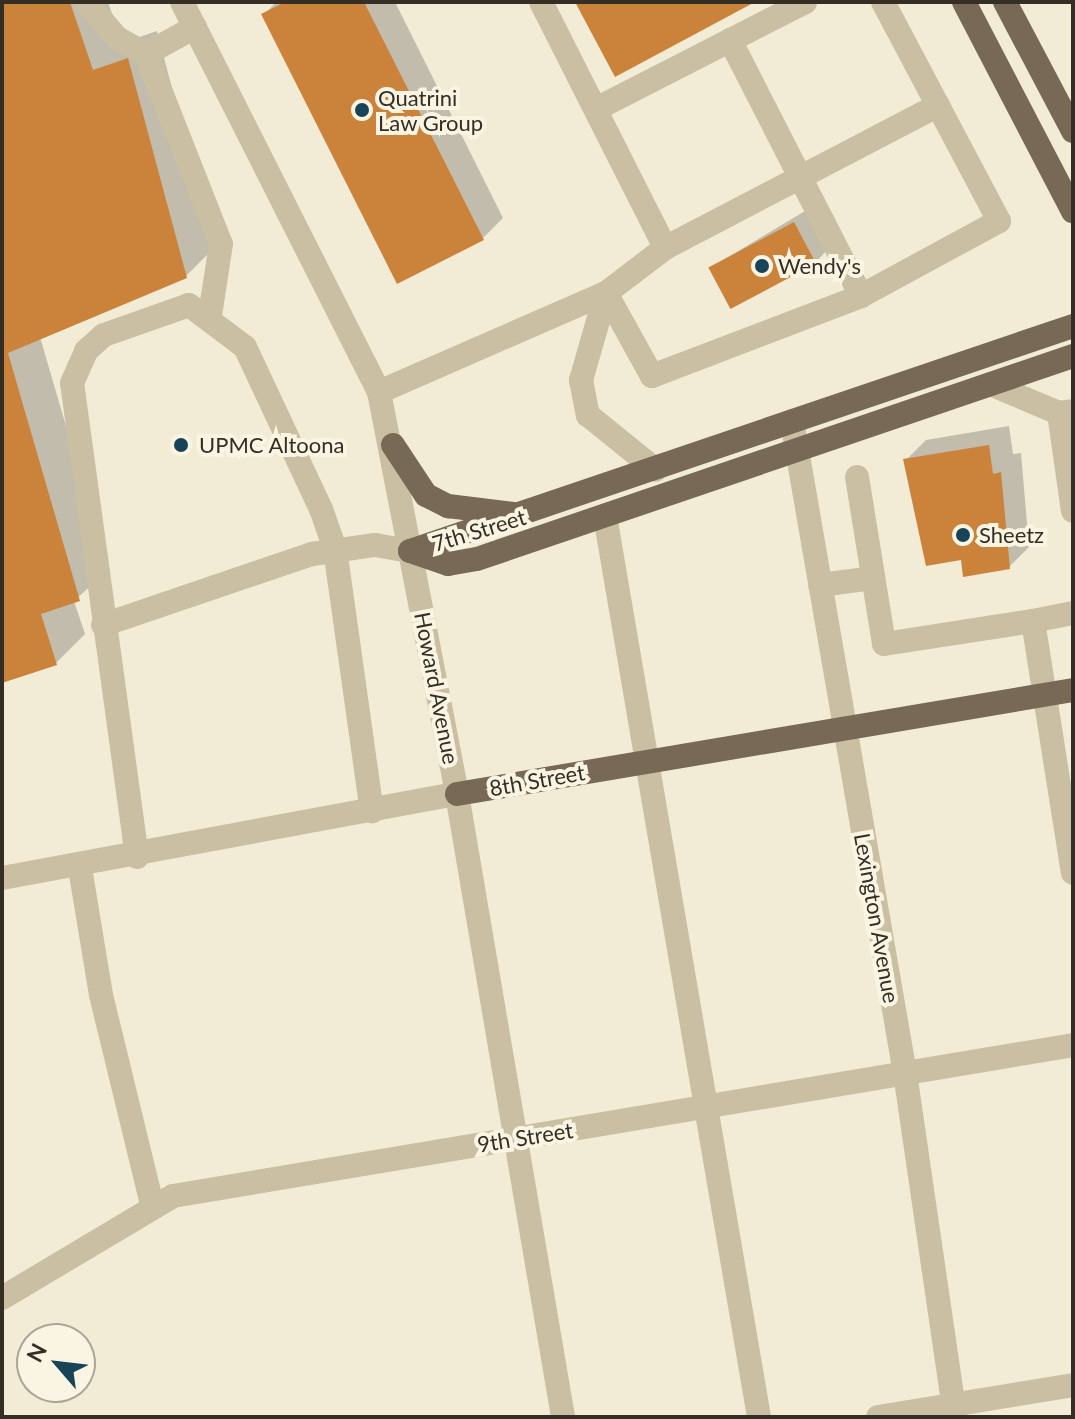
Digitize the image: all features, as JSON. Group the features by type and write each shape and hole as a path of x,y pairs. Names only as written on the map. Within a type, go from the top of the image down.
{"main road":[{"path":"964,2 1073,211"},
{"path":"1005,2 1073,131"},
{"name":"7th Street","path":"410,551 527,516 792,421 1073,326"},
{"name":"7th Street","path":"410,551 448,564 477,559 1073,356"},
{"path":"393,445 410,475 438,501 527,516"},
{"name":"8th Street","path":"457,794 844,726 1073,690"}],"street":[{"path":"86,2 117,38 146,54 221,244 210,315"},
{"name":"Howard Avenue","path":"182,2 379,392 393,445 457,794 563,1417"},
{"path":"541,2 665,248"},
{"path":"596,109 805,2"},
{"path":"606,293 652,376 861,296 999,221 883,2"},
{"path":"146,54 195,27"},
{"path":"730,40 861,296"},
{"path":"379,392 606,293 665,248 938,105"},
{"path":"606,293 581,380 588,415 656,470"},
{"path":"137,857 71,404 77,366 104,335 129,322 189,305 210,315 245,347 274,401 335,549 372,811"},
{"path":"990,384 1066,412 1073,511"},
{"name":"Lexington Avenue","path":"792,421 905,1073 954,1411"},
{"path":"857,477 884,644 1073,613"},
{"path":"605,516 759,1417"},
{"path":"103,625 335,549 410,551"},
{"path":"820,585 873,578"},
{"path":"1033,621 1073,873"},
{"name":"8th Street","path":"2,878 80,868 457,794"},
{"path":"80,868 104,1010 152,1204"},
{"name":"9th Street","path":"2,1298 152,1204 514,1138 1073,1045"},
{"path":"878,1417 954,1411 1073,1385"}],"building":[{"path":"2,2 70,2 93,70 128,58 187,278 8,353 80,601 41,614 57,665 2,683"},
{"path":"285,2 364,2 484,240 397,284 261,14"},
{"path":"575,2 755,2 615,77"},
{"name":"Wendy's","path":"794,222 816,263 730,309 708,268"},
{"name":"Sheetz","path":"989,445 993,474 1001,472 1010,569 963,577 961,560 926,566 903,459"}],"place":[{"name":"Quatrini Law Group","path":"362,110"},
{"name":"Wendy's","path":"762,266"},
{"name":"UPMC Altoona","path":"181,445"},
{"name":"Sheetz","path":"963,535"}]}
